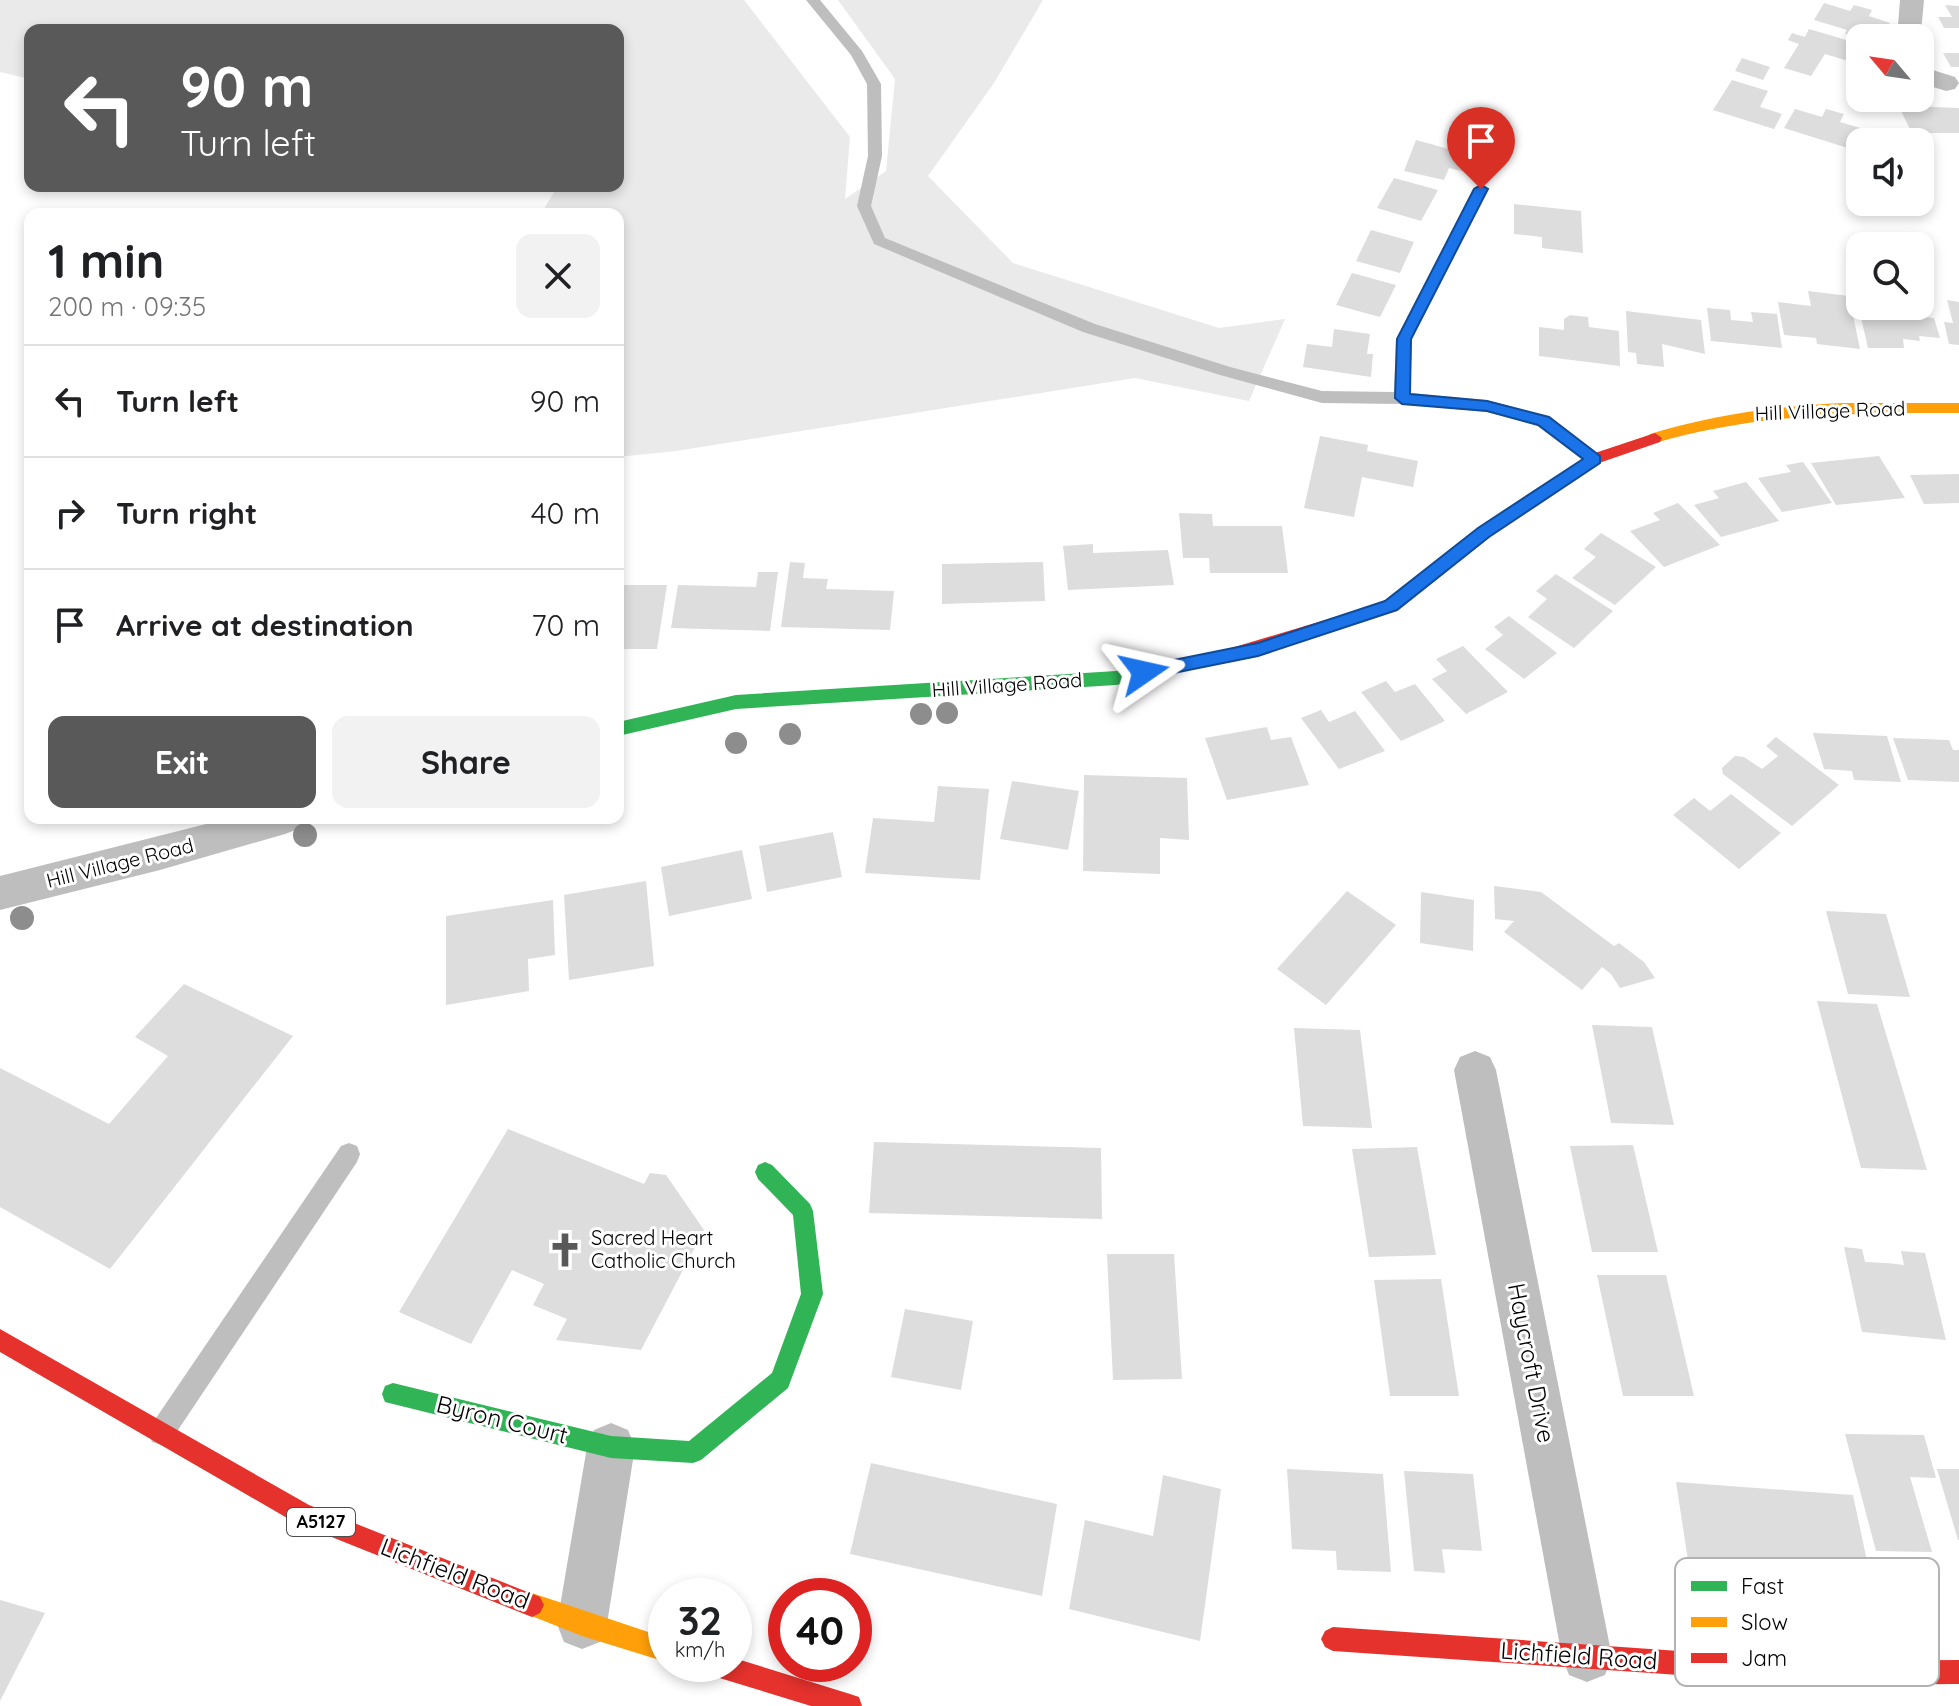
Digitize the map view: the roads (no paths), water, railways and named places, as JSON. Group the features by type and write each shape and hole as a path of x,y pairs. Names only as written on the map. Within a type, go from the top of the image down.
{"street":[{"path":"1911,24 1912,0"},
{"path":"1934,79 1946,83"},
{"name":"Hill Village Road","path":"624,728 736,702 1116,678 1258,649 1391,606 1484,532 1594,459 1694,424 1745,414 1803,408 1959,408"},
{"name":"Hill Village Road","path":"0,893 160,854 264,824"},
{"name":"Haycroft Drive","path":"1475,1070 1587,1657"},
{"name":"Byron Court","path":"393,1394 611,1447 693,1452 780,1380 812,1294 803,1211 765,1172"},
{"name":"Lichfield Road","path":"0,1340 302,1514 582,1624 648,1644"},
{"path":"582,1624 611,1447"},
{"name":"Lichfield Road","path":"1333,1639 1587,1657 1675,1669"},
{"name":"Lichfield Road","path":"1939,1675 1959,1672"},
{"path":"752,1676 850,1706"},
{"name":"Lichfield Road","path":"1805,1686 1828,1689 1851,1686"}],"lane":[{"path":"813,0 857,54 874,84 875,156 864,206 879,241 1089,328 1226,371 1322,397 1402,398 1487,406 1543,421 1594,459"},
{"path":"1402,398 1404,339 1481,189"},
{"path":"161,1433 349,1154"}],"place":[{"name":"Sacred Heart Catholic Church","path":"565,1250"}]}
